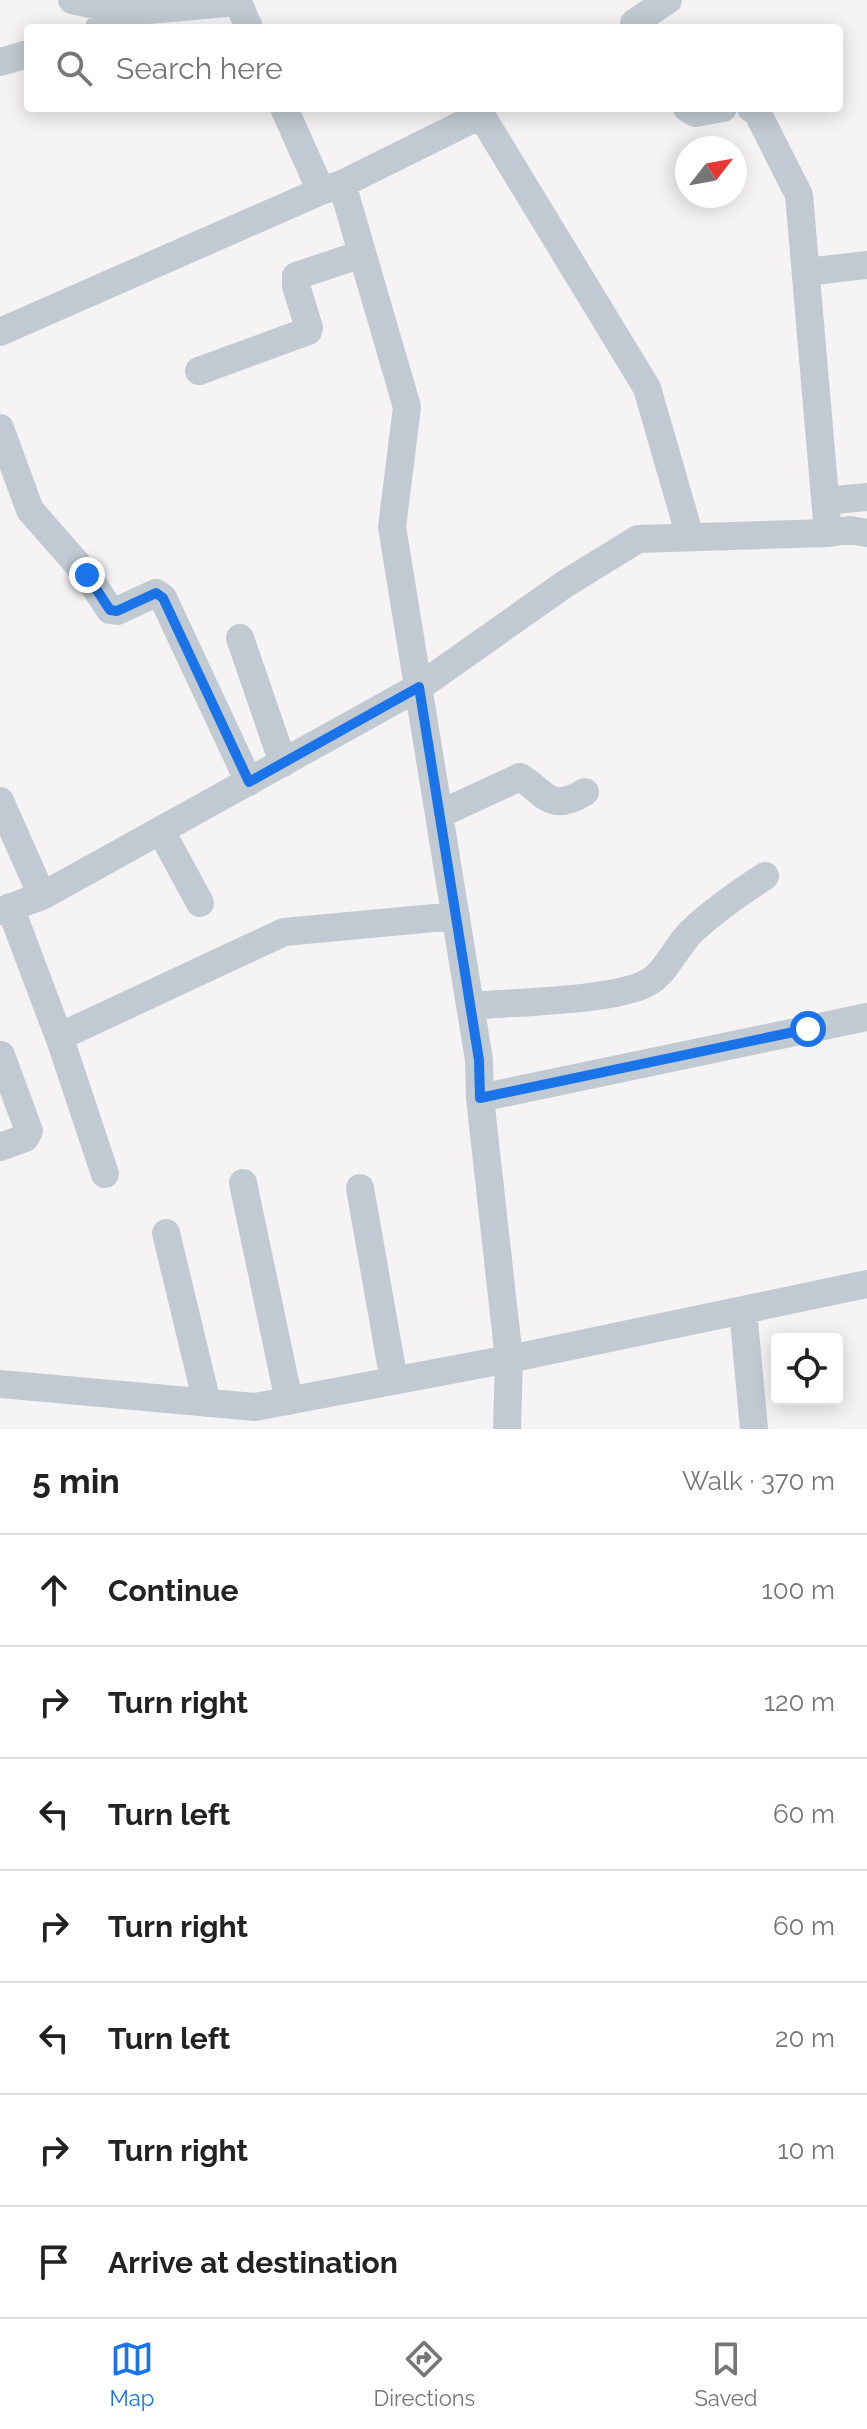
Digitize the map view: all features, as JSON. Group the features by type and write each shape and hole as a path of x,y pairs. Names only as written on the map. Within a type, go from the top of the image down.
{"street":[{"path":"72,0 126,12 242,8"},
{"path":"635,24 668,0"},
{"path":"106,24 126,12"},
{"path":"0,62 24,55"},
{"path":"286,112 332,187 362,254 407,407 392,527 479,1060 480,1098 509,1359 507,1429"},
{"path":"0,332 332,187 489,112 647,388 690,537"},
{"path":"757,112 799,195 828,533"},
{"path":"199,371 308,331 296,276 362,254"},
{"path":"806,272 867,265"},
{"path":"0,428 12,495 87,575 110,610 117,611 156,593 163,598 249,782"},
{"path":"825,501 867,497"},
{"path":"105,1174 59,1037 5,909 42,896 419,687 565,584 638,539 850,530 867,533"},
{"path":"240,638 283,763"},
{"path":"440,814 520,777 549,799 560,801 585,792"},
{"path":"0,801 42,896"},
{"path":"161,831 200,903"},
{"path":"470,1006 608,994 645,985 655,978 689,933 728,900 765,876"},
{"path":"59,1037 284,932 456,916"},
{"path":"480,1098 867,1017"},
{"path":"0,1147 25,1138 29,1131 1,1055"},
{"path":"243,1183 289,1401"},
{"path":"360,1188 394,1381"},
{"path":"166,1233 207,1403"},
{"path":"0,1384 255,1407 509,1359 867,1284"},
{"path":"743,1310 754,1429"}],"route":[{"path":"87,575 110,610 117,611 156,593 163,598 249,782 419,687 479,1060 480,1098 808,1029"}]}
